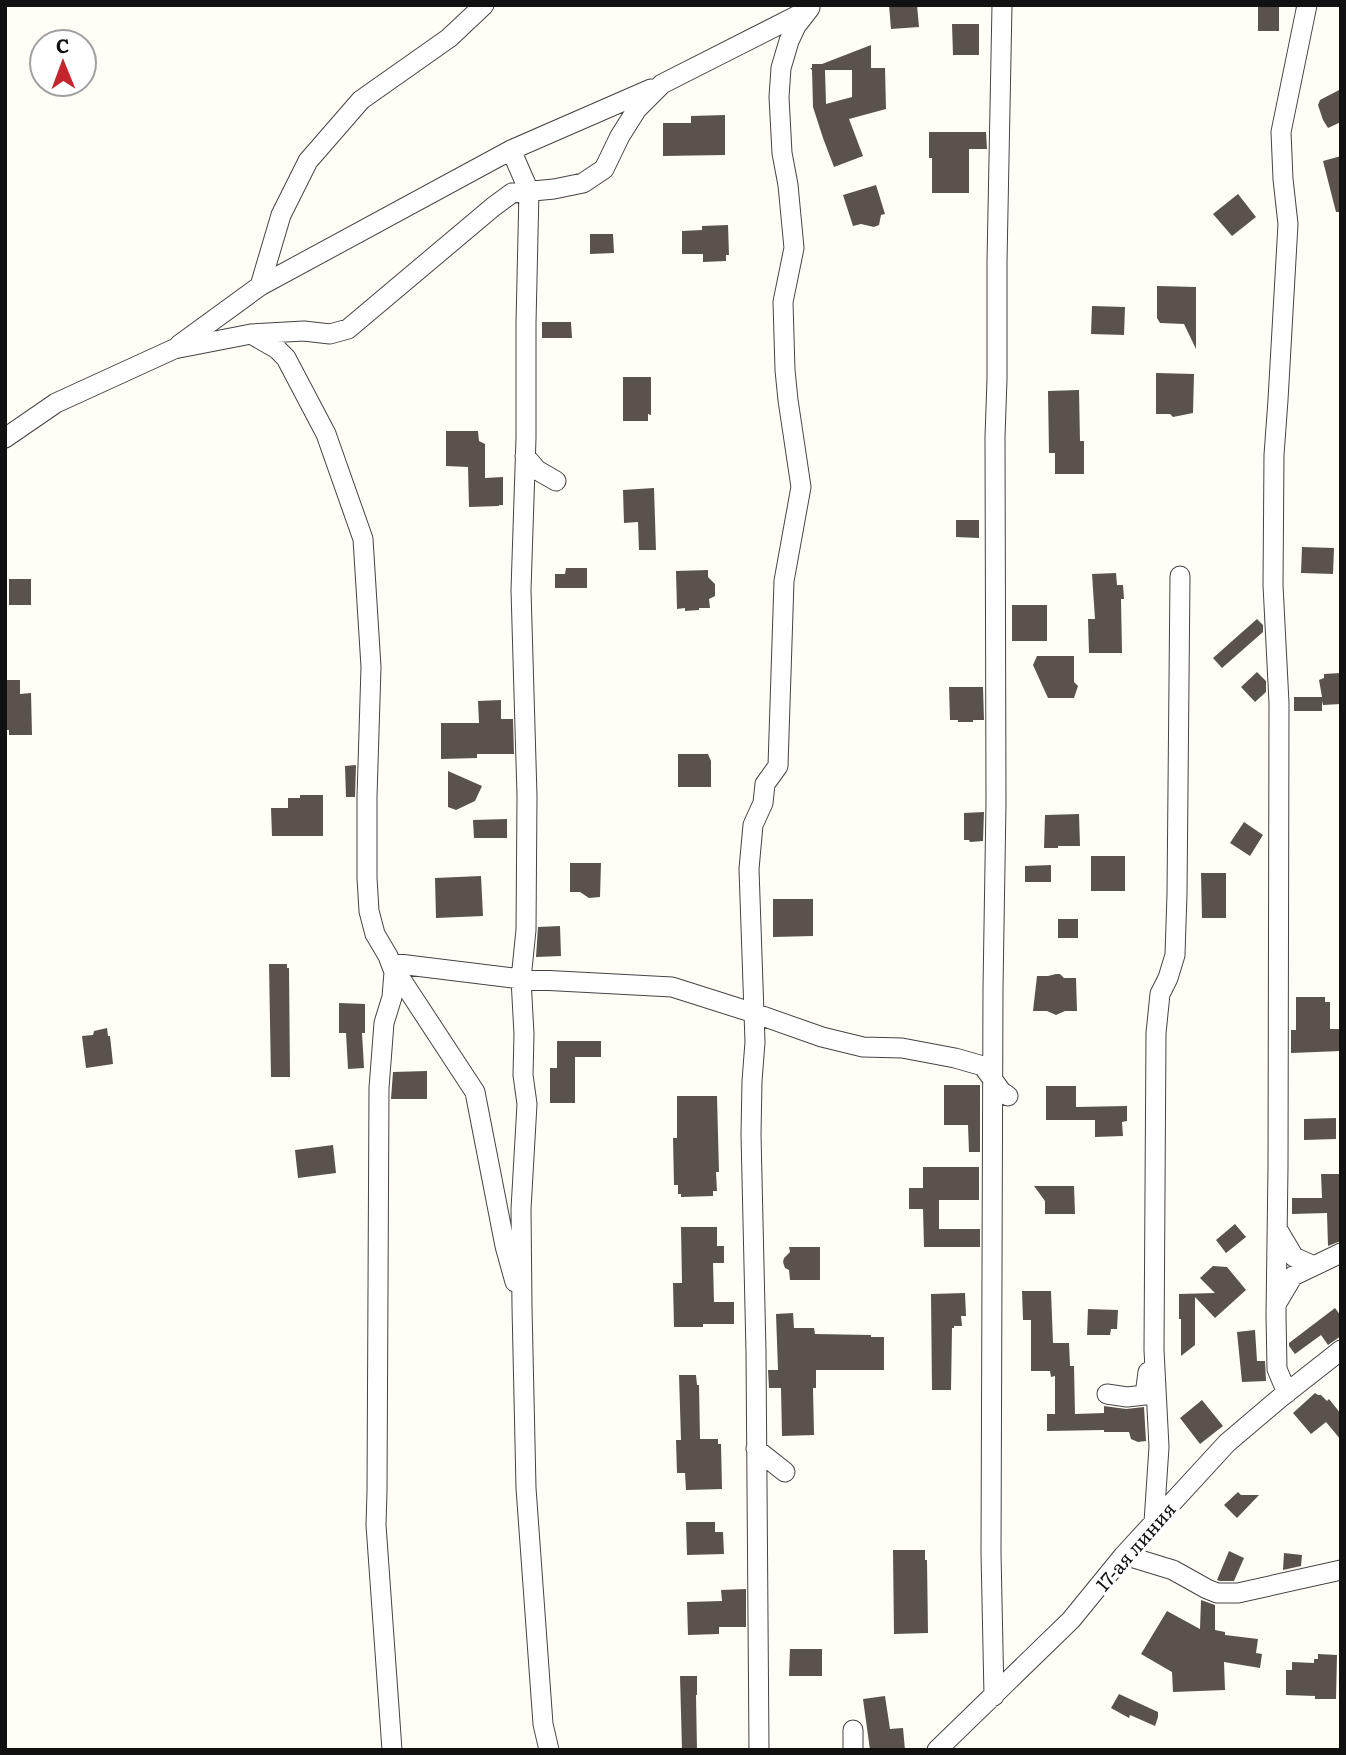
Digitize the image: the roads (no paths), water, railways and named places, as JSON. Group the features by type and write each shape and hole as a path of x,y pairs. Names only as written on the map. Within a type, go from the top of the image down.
{"street":[{"path":"260,286 281,215 308,160 361,100 449,38 484,5"},
{"path":"994,1696 991,1553 996,803 995,437 1002,5"},
{"path":"1287,1393 1277,1369 1276,1304 1279,703 1273,585 1274,455 1288,224 1281,132 1307,5"},
{"path":"5,438 56,403 174,349 260,286 511,150 662,83 813,7"},
{"path":"759,1750 751,1134 755,1042 749,869 753,825 763,803 765,784 778,766 784,582 801,487 785,370 783,302 794,248 782,153 779,97 781,68 796,26 813,7"},
{"path":"174,349 251,334 304,331 330,334 348,330 493,206 512,193 583,183 604,169 637,109 662,83"},
{"path":"511,150 529,191 521,590 527,796 526,930 521,979 523,1075 527,1104 521,1209 522,1307 526,1488 543,1724 549,1750"},
{"path":"251,334 278,349 286,358 326,434 363,539 371,667 367,797 369,911 375,934 391,963 475,1092 505,1246 522,1307"},
{"path":"525,456 537,470 556,481"},
{"path":"1154,1522 1159,1447 1154,1350 1156,1033 1160,994 1175,955 1180,576"},
{"path":"391,963 521,979 672,987 822,1037 863,1047 902,1048 974,1063 983,1066 1001,1091 1008,1096"},
{"path":"391,963 394,972 392,997 384,1023 379,1088 380,1251 376,1525 392,1750"},
{"path":"1278,1230 1294,1257 1314,1266"},
{"path":"1276,1304 1293,1276 1341,1254"},
{"path":"1107,1394 1127,1397 1145,1395 1154,1350"},
{"name":"17-ая линия","path":"937,1750 1071,1620 1124,1555 1227,1443 1341,1350"},
{"path":"757,1449 785,1472"},
{"path":"1124,1555 1173,1570 1217,1593 1238,1593 1341,1570"},
{"path":"853,1730 853,1750"}]}
